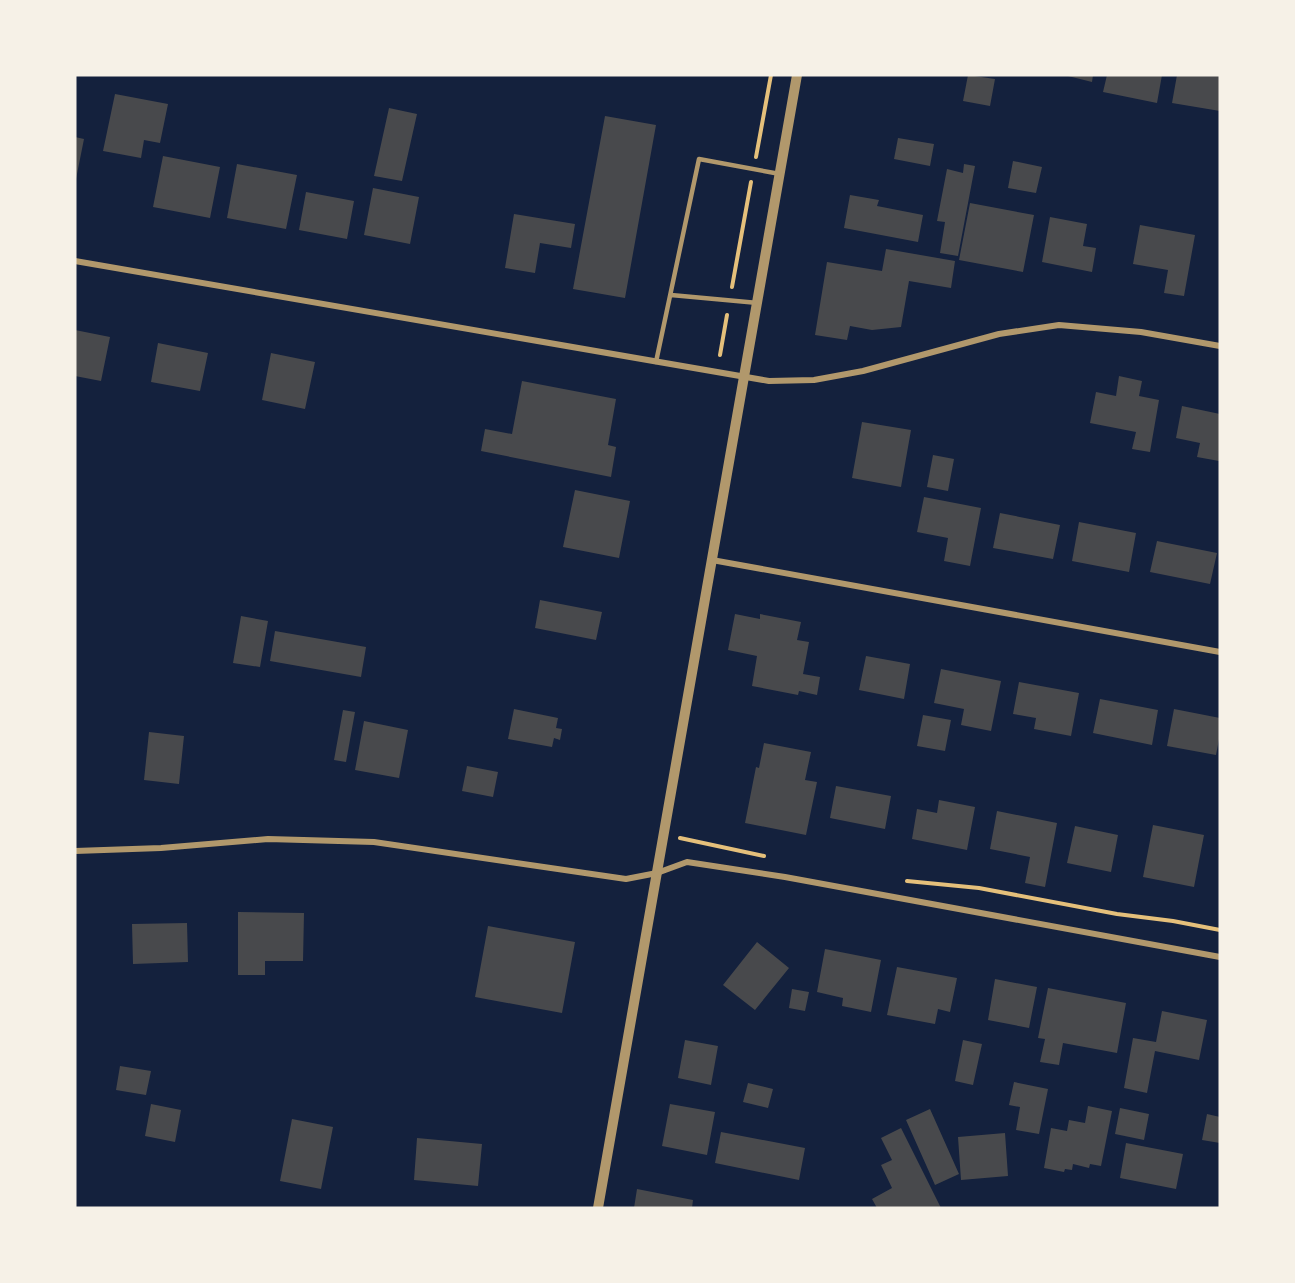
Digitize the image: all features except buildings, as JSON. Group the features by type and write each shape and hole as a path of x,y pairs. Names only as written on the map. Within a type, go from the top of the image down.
{"street":[{"path":"598,1208 797,75"},
{"path":"75,261 769,381 814,380 863,371 999,334 1059,325 1142,332 1220,346"},
{"path":"712,560 1220,652"},
{"path":"75,851 161,848 268,839 374,842 626,879 657,873 687,862 785,877 1220,957"}],"lane":[{"path":"656,362 699,159 780,174"},
{"path":"671,295 758,303"}],"path":[{"path":"720,355 771,75"},
{"path":"664,835 768,857"},
{"path":"900,881 979,888 1117,914 1220,930"}]}
